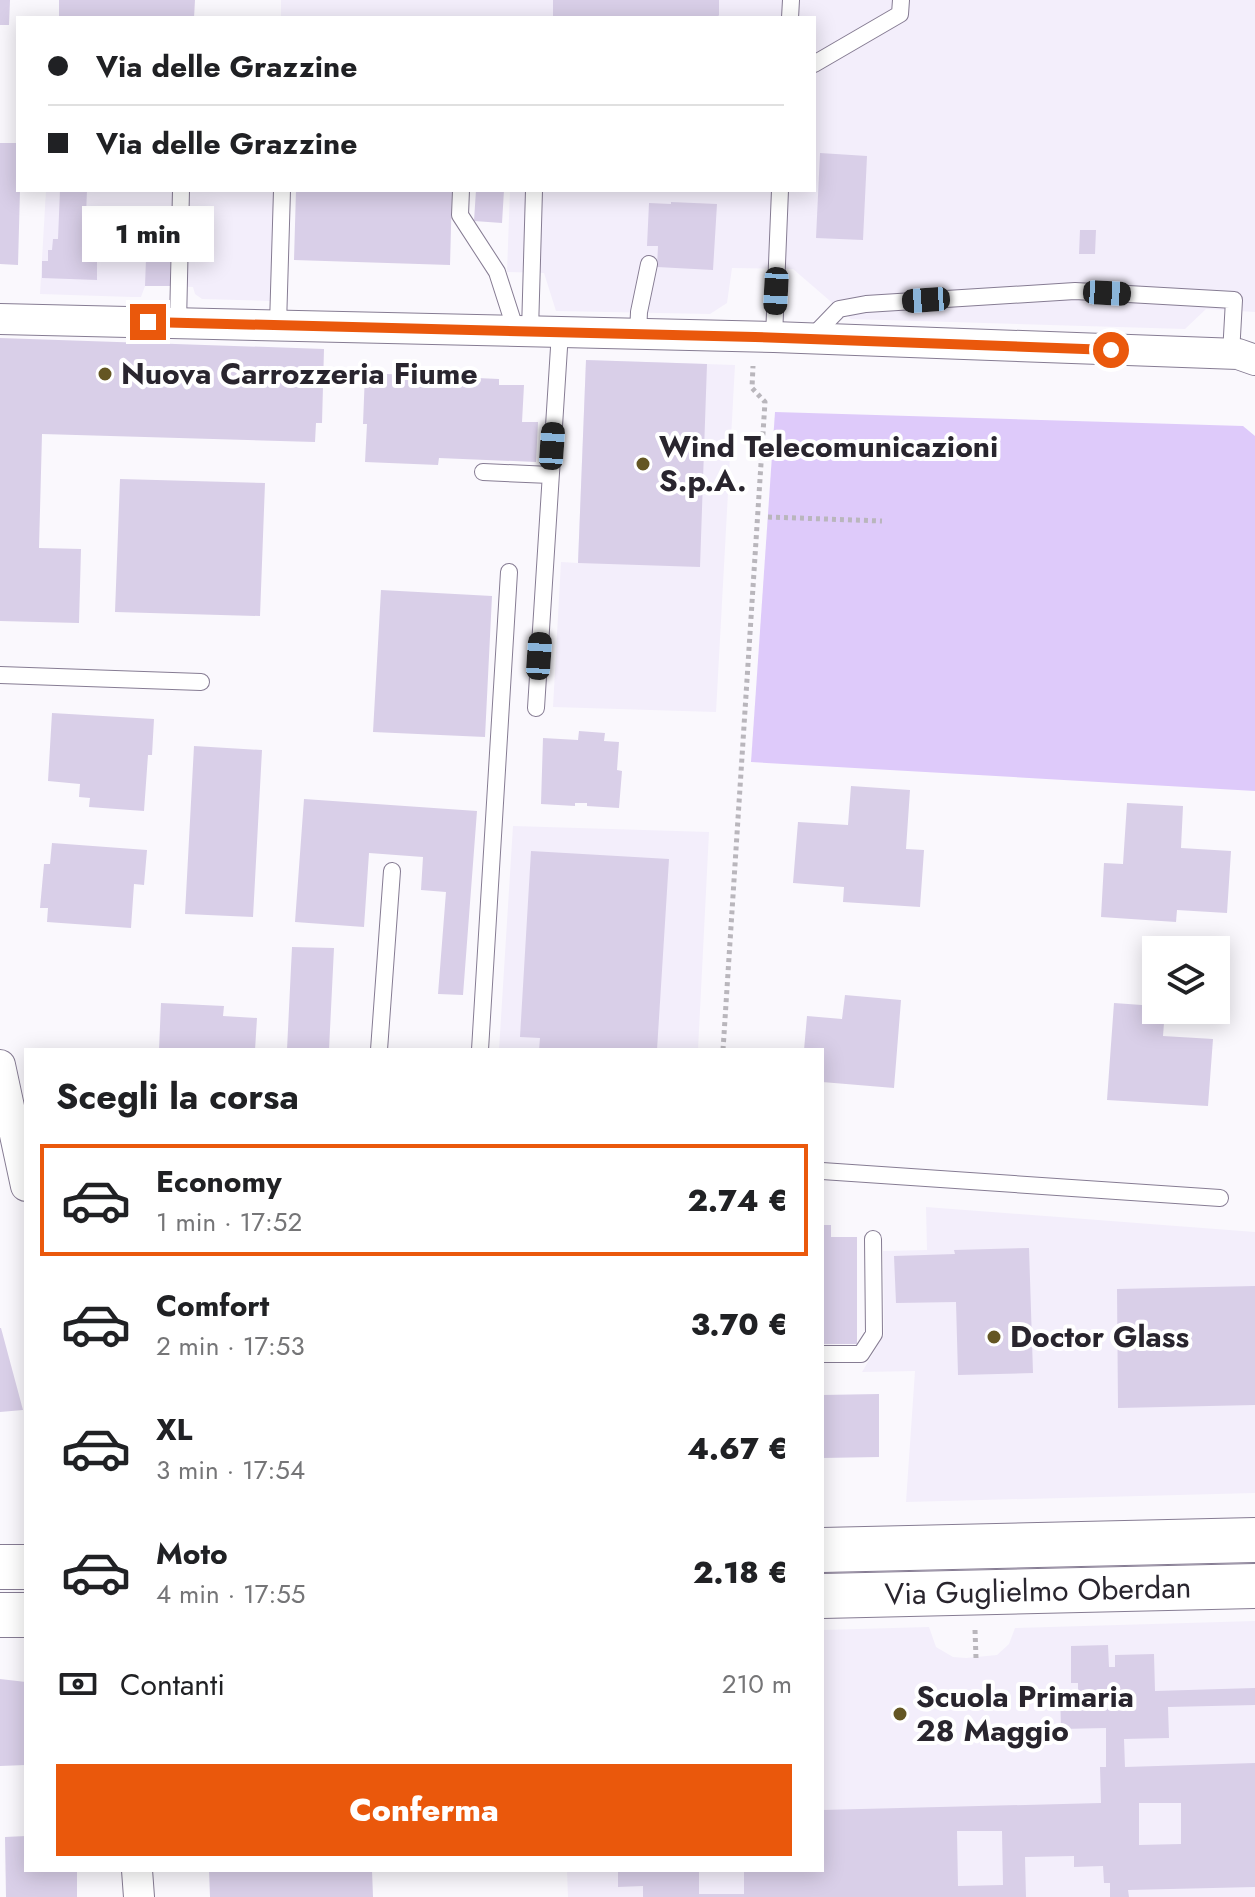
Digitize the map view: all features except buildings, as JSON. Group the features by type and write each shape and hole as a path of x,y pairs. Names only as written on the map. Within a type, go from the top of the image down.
{"main road":[{"name":"Via Guglielmo Oberdan","path":"824,1550 1255,1540"},
{"path":"0,1567 24,1567"},
{"name":"Via Guglielmo Oberdan","path":"824,1596 1255,1586"},
{"path":"0,1615 24,1615"}],"street":[{"path":"0,319 765,337 1243,357"},
{"path":"0,1065 21,1137 24,1166"},
{"path":"137,1872 139,1897"}],"lane":[{"path":"816,63 900,14 901,0"},
{"path":"178,323 181,192"},
{"path":"278,325 282,192"},
{"path":"461,192 460,215 535,331"},
{"path":"534,192 535,331 550,475 536,708"},
{"path":"765,337 780,192"},
{"path":"638,334 639,312 649,264"},
{"path":"811,339 839,309 866,304 1075,291 1234,300 1243,357"},
{"path":"483,472 550,475"},
{"path":"480,1048 509,572"},
{"path":"0,675 201,682"},
{"path":"379,1048 392,871"},
{"path":"824,1171 1220,1198"},
{"path":"824,1354 861,1354 874,1334 873,1239"}],"path":[{"path":"723,1048 765,402 752,388 765,337"},
{"path":"768,517 882,521"},
{"path":"974,1621 976,1658"}],"shaded area":[{"path":"281,0 1255,0 1255,312 1206,309 1185,329 851,319 793,269 732,268 727,303 710,314 556,311 544,273 507,272 510,192 816,192 816,16 281,16"},
{"path":"46,192 274,192 270,301 202,299 195,294 193,287 170,286 145,286 141,297 40,294"},
{"path":"586,360 735,365 716,712 553,707 561,562 578,563"},
{"path":"775,412 1243,426 1255,436 1255,791 751,762"},
{"path":"513,826 709,832 698,1048 499,1048"},
{"path":"926,1207 1255,1232 1255,1493 906,1502 915,1371 862,1372 884,1335 883,1251 927,1250"},
{"path":"1255,1621 1255,1897 568,1897 567,1872 824,1872 824,1630 929,1627 936,1647 953,1657 966,1658 997,1655 1009,1644 1015,1628"}],"place":[{"name":"Nuova Carrozzeria Fiume","path":"105,374"},
{"name":"Wind Telecomunicazioni S.p.A.","path":"643,464"},
{"name":"Doctor Glass","path":"994,1337"},
{"name":"Scuola Primaria 28 Maggio","path":"900,1714"}],"route":[{"path":"148,322 755,337 1111,350"}]}
